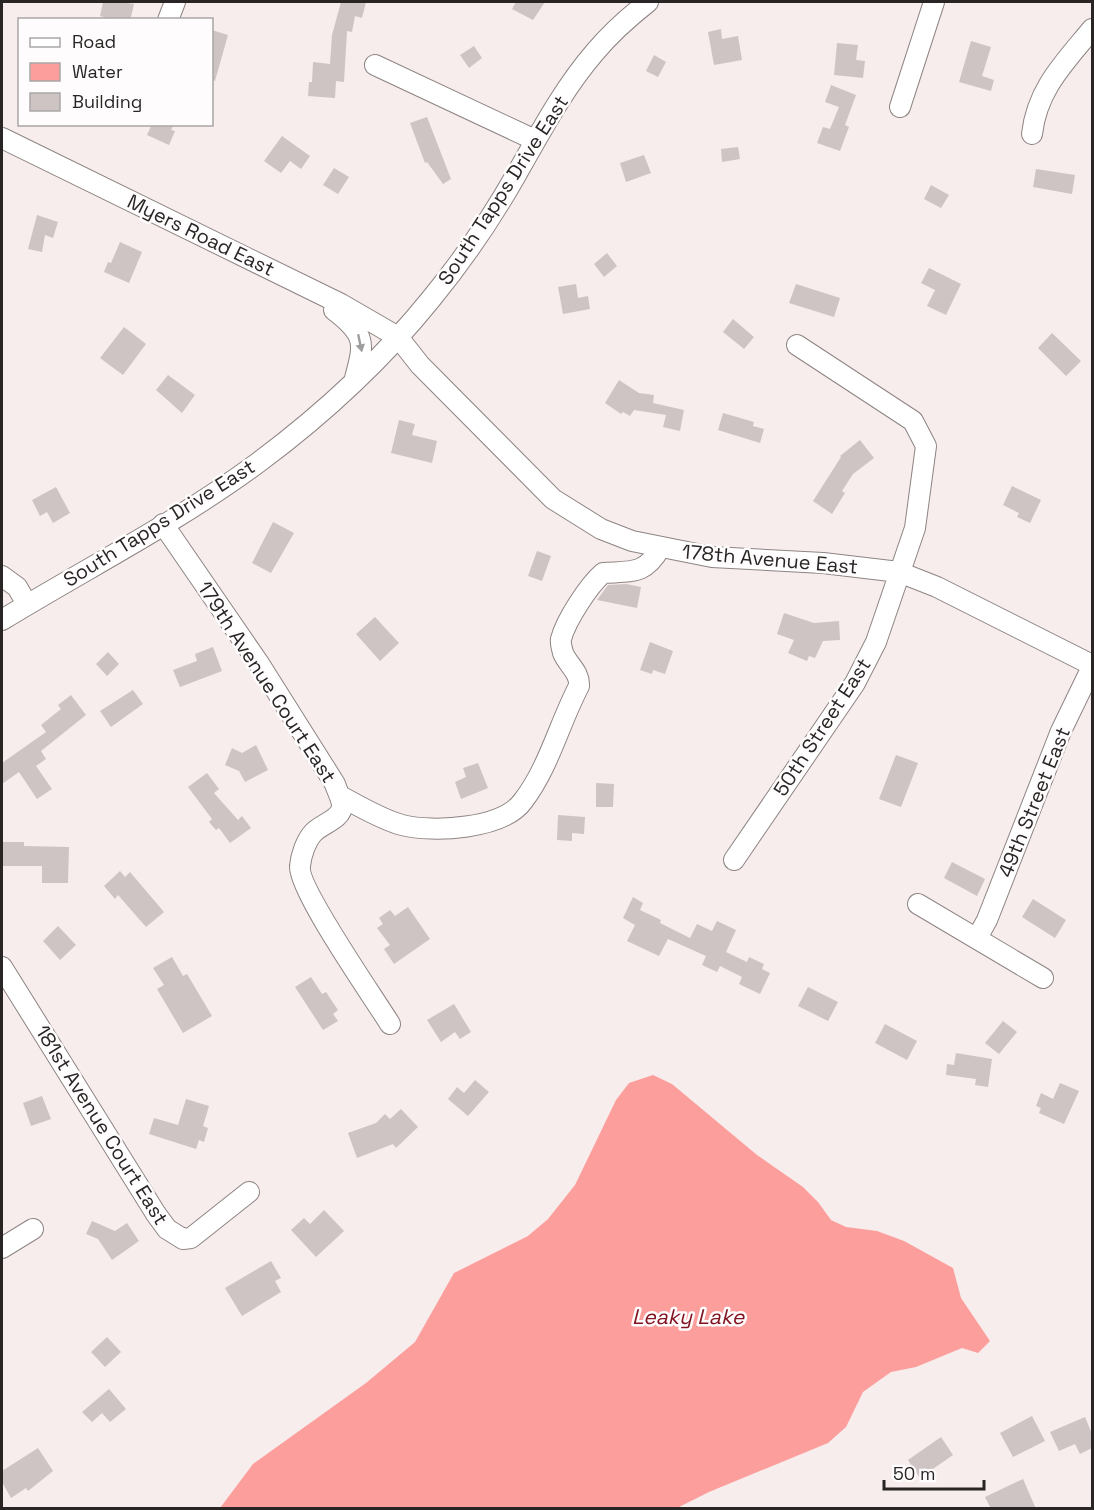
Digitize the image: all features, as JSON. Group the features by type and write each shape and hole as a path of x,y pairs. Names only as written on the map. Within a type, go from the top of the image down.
{"street":[{"path":"169,18 175,2"},
{"name":"South Tapps Drive East","path":"2,620 163,524 257,463 309,422 354,382 398,338 430,301 476,239 535,141 595,52 648,2"},
{"path":"900,107 934,2"},
{"path":"1032,134 1042,94 1092,29"},
{"path":"375,65 535,141"},
{"name":"Myers Road East","path":"2,138 341,304 398,338"},
{"path":"307,287 357,330 363,349 354,382"},
{"name":"178th Avenue East","path":"398,338 420,364 553,499 601,529 632,541 712,557 823,563 899,572 937,587 1092,666"},
{"name":"50th Street East","path":"734,860 855,683 876,642 915,528 926,446 913,421 797,345"},
{"name":"179th Avenue Court East","path":"163,524 305,734 335,784 342,802 339,814 314,831 303,853 300,873 310,897 390,1024"},
{"path":"339,796 384,818 419,828 436,829 488,822 516,810 525,800 546,762 579,686 579,676 566,659 561,644 561,638 571,618 590,587 603,573 640,569 652,562 660,548"},
{"path":"2,576 17,587 27,604"},
{"name":"49th Street East","path":"977,938 987,920 1061,731 1092,666"},
{"path":"918,904 1043,978"},
{"name":"181st Avenue Court East","path":"2,967 156,1214 167,1228 183,1239 191,1238 249,1192"},
{"path":"2,1248 33,1229"}],"water":[{"name":"Leaky Lake","path":"653,1075 672,1084 757,1155 803,1187 831,1220 846,1227 877,1231 904,1241 953,1268 961,1298 990,1341 978,1353 962,1348 916,1367 891,1372 863,1392 846,1427 828,1443 709,1492 677,1508 220,1508 253,1464 366,1383 415,1342 454,1273 528,1236 548,1219 575,1185 616,1100 629,1083"}],"building":[{"path":"103,2 134,4 130,18 100,16"},
{"path":"341,2 366,2 362,18 355,16 352,32 347,31 344,82 336,81 335,98 308,96 309,82 312,82 313,62 330,64 332,35"},
{"path":"516,2 545,2 533,20 512,9"},
{"path":"721,29 722,39 738,36 742,60 714,65 708,32"},
{"path":"213,30 228,35 215,81 213,80"},
{"path":"971,41 991,47 982,76 994,80 991,91 959,82"},
{"path":"837,43 858,45 856,60 865,61 863,78 834,75"},
{"path":"474,46 482,58 469,68 460,55"},
{"path":"654,55 666,62 658,77 646,71"},
{"path":"831,85 856,95 845,125 849,127 840,151 817,143 823,127 830,129 839,107 825,102"},
{"path":"427,117 451,179 443,184 427,162 425,163 410,123"},
{"path":"151,126 173,126 171,130 175,131 169,145 147,135"},
{"path":"282,136 310,156 301,169 290,161 281,173 264,161"},
{"path":"738,147 740,159 722,162 721,149"},
{"path":"644,155 651,173 626,182 620,163"},
{"path":"334,168 349,177 338,194 323,185"},
{"path":"1036,169 1075,175 1072,194 1033,187"},
{"path":"931,185 949,195 941,208 924,199"},
{"path":"37,215 58,222 53,238 45,235 42,252 28,249"},
{"path":"120,242 142,252 129,283 104,272 108,262 111,263"},
{"path":"607,253 617,266 604,277 594,264"},
{"path":"929,268 961,284 946,315 927,306 935,290 921,283"},
{"path":"576,284 578,298 588,296 590,309 563,314 558,287"},
{"path":"796,284 840,298 834,317 789,303"},
{"path":"733,319 754,337 744,349 723,332"},
{"path":"124,327 146,344 123,375 100,358"},
{"path":"1052,333 1081,361 1066,376 1038,348"},
{"path":"168,375 195,395 182,413 156,390"},
{"path":"619,380 639,393 654,395 653,403 684,410 680,431 663,427 666,415 634,410 630,416 623,412 621,414 605,403"},
{"path":"723,413 754,422 753,426 764,429 760,443 718,430"},
{"path":"399,420 415,424 412,435 437,441 432,463 391,453"},
{"path":"860,440 874,458 853,474 842,491 845,493 832,514 813,501 840,456"},
{"path":"1012,486 1041,500 1030,523 1017,517 1019,513 1003,505"},
{"path":"56,487 70,513 53,523 47,512 40,516 32,500"},
{"path":"273,522 294,533 271,573 252,563"},
{"path":"537,551 551,556 542,581 528,576"},
{"path":"626,584 641,587 637,608 597,600 608,585"},
{"path":"784,613 814,623 839,621 840,640 823,641 815,658 809,656 807,661 788,653 794,640 777,634"},
{"path":"375,617 399,643 380,661 356,634"},
{"path":"650,642 673,651 665,674 653,670 652,674 640,670"},
{"path":"213,647 222,671 180,687 173,670 197,661 195,654"},
{"path":"108,652 119,664 107,676 96,664"},
{"path":"133,690 143,704 111,727 100,711"},
{"path":"71,695 86,715 41,751 46,759 36,766 52,789 37,799 19,772 2,784 2,763 46,732 41,725 61,709 58,705"},
{"path":"256,745 268,770 245,782 239,771 225,765 232,748 242,753"},
{"path":"896,755 918,763 901,807 879,799"},
{"path":"478,763 488,788 461,799 455,782 466,777 463,768"},
{"path":"207,773 219,789 214,793 238,820 242,816 251,828 230,843 219,828 216,830 209,822 212,819 188,787"},
{"path":"596,783 614,784 613,807 596,807"},
{"path":"558,815 585,817 584,834 572,833 572,841 557,840"},
{"path":"2,842 24,842 24,846 69,847 68,883 42,883 42,866 2,866"},
{"path":"952,862 985,879 977,896 944,878"},
{"path":"120,871 125,877 130,872 164,912 146,927 118,895 115,899 104,886"},
{"path":"633,897 643,903 640,910 690,938 697,924 712,931 717,921 736,930 726,952 747,962 749,957 764,964 762,969 770,973 760,994 739,984 742,977 720,966 717,972 702,965 706,956 668,939 659,956 627,941 635,925 623,918"},
{"path":"1033,899 1066,920 1055,938 1022,917"},
{"path":"408,907 430,939 394,964 384,949 390,945 377,928 383,924 379,918 390,910 395,916"},
{"path":"58,926 76,945 60,960 43,941"},
{"path":"172,957 183,976 187,974 212,1016 183,1033 157,989 164,985 153,968"},
{"path":"311,977 322,994 326,992 338,1010 333,1014 338,1021 323,1030 295,987"},
{"path":"808,987 838,1002 828,1021 798,1006"},
{"path":"454,1004 471,1032 460,1039 455,1032 441,1042 427,1020"},
{"path":"1003,1021 1017,1032 999,1054 985,1043"},
{"path":"885,1024 917,1041 907,1060 875,1043"},
{"path":"956,1053 992,1059 988,1087 975,1085 976,1079 946,1075 947,1064 954,1065"},
{"path":"475,1080 489,1092 468,1116 448,1099 457,1087 464,1093"},
{"path":"1060,1083 1079,1091 1064,1124 1039,1113 1041,1108 1036,1106 1041,1093 1053,1099"},
{"path":"42,1096 51,1119 31,1126 23,1103"},
{"path":"186,1099 209,1106 203,1126 208,1128 204,1142 199,1140 196,1149 149,1134 154,1118 178,1125"},
{"path":"401,1109 418,1127 396,1148 393,1144 357,1158 348,1133 376,1123 385,1114 390,1119"},
{"path":"324,1210 344,1231 316,1257 291,1230 304,1218 310,1224"},
{"path":"92,1221 115,1231 127,1223 139,1241 112,1260 98,1239 86,1234"},
{"path":"271,1261 281,1278 275,1281 281,1292 242,1316 225,1288"},
{"path":"107,1337 121,1352 105,1367 91,1352"},
{"path":"109,1389 126,1409 110,1422 102,1413 92,1422 82,1412"},
{"path":"1032,1416 1045,1441 1013,1457 1000,1433"},
{"path":"1085,1417 1092,1434 1092,1448 1080,1454 1075,1444 1059,1451 1050,1432"},
{"path":"941,1437 953,1455 920,1478 908,1460"},
{"path":"38,1448 53,1471 28,1491 26,1488 11,1498 2,1482 2,1471"},
{"path":"1023,1479 1036,1509 991,1509 985,1497"}]}
